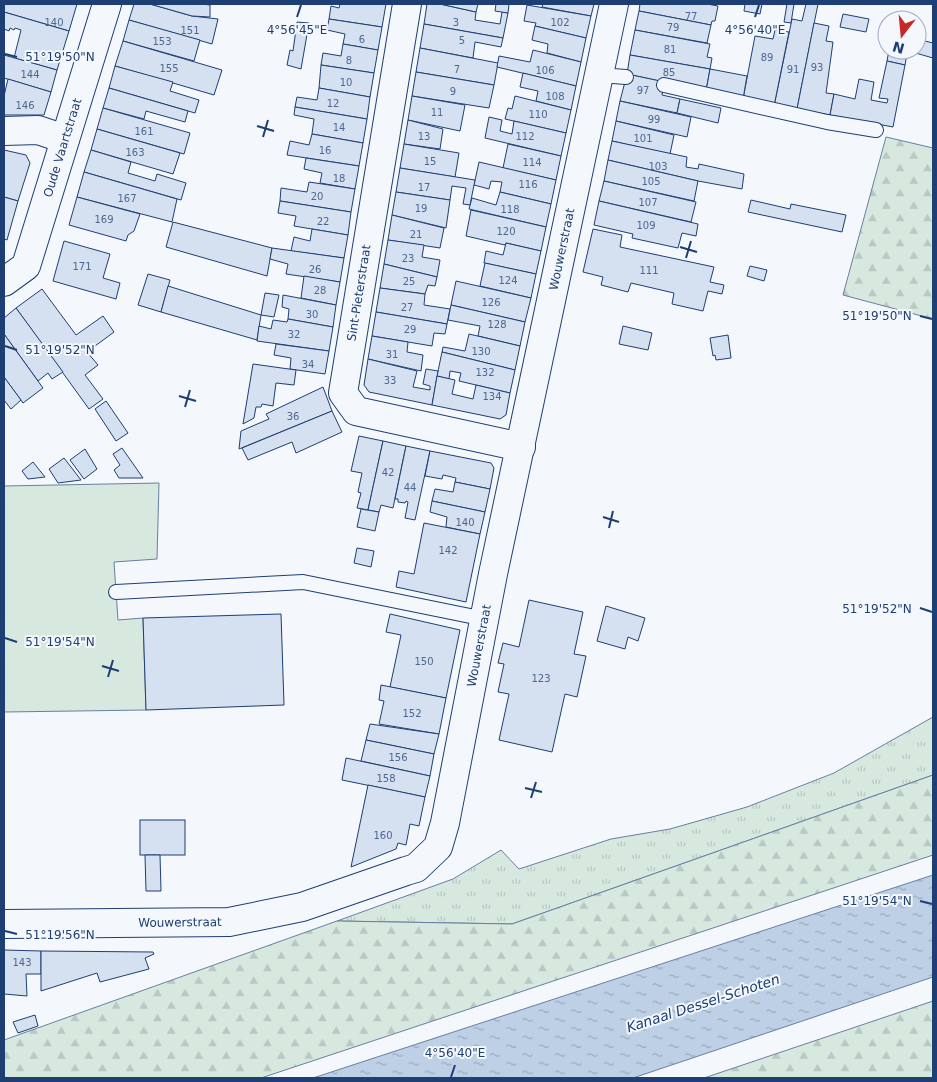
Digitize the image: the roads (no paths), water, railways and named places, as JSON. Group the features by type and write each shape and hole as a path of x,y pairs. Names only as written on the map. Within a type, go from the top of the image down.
{"street":[{"name":"Oude Vaartstraat","path":"4,282 26,266 107,4"},
{"name":"Sint-Pieterstraat","path":"407,4 343,394 356,411 522,447"},
{"name":"Wouwerstraat","path":"4,924 229,922 302,907 416,868 438,848 445,823 485,619 614,4"},
{"path":"4,131 38,130 65,139"}],"lane":[{"path":"599,75 626,77"},
{"path":"664,85 827,122 876,130"},
{"path":"116,592 303,582 485,619"}],"water":[{"name":"Kanaal Dessel-Schoten","path":"933,875 933,977 633,1078 313,1078"}]}
